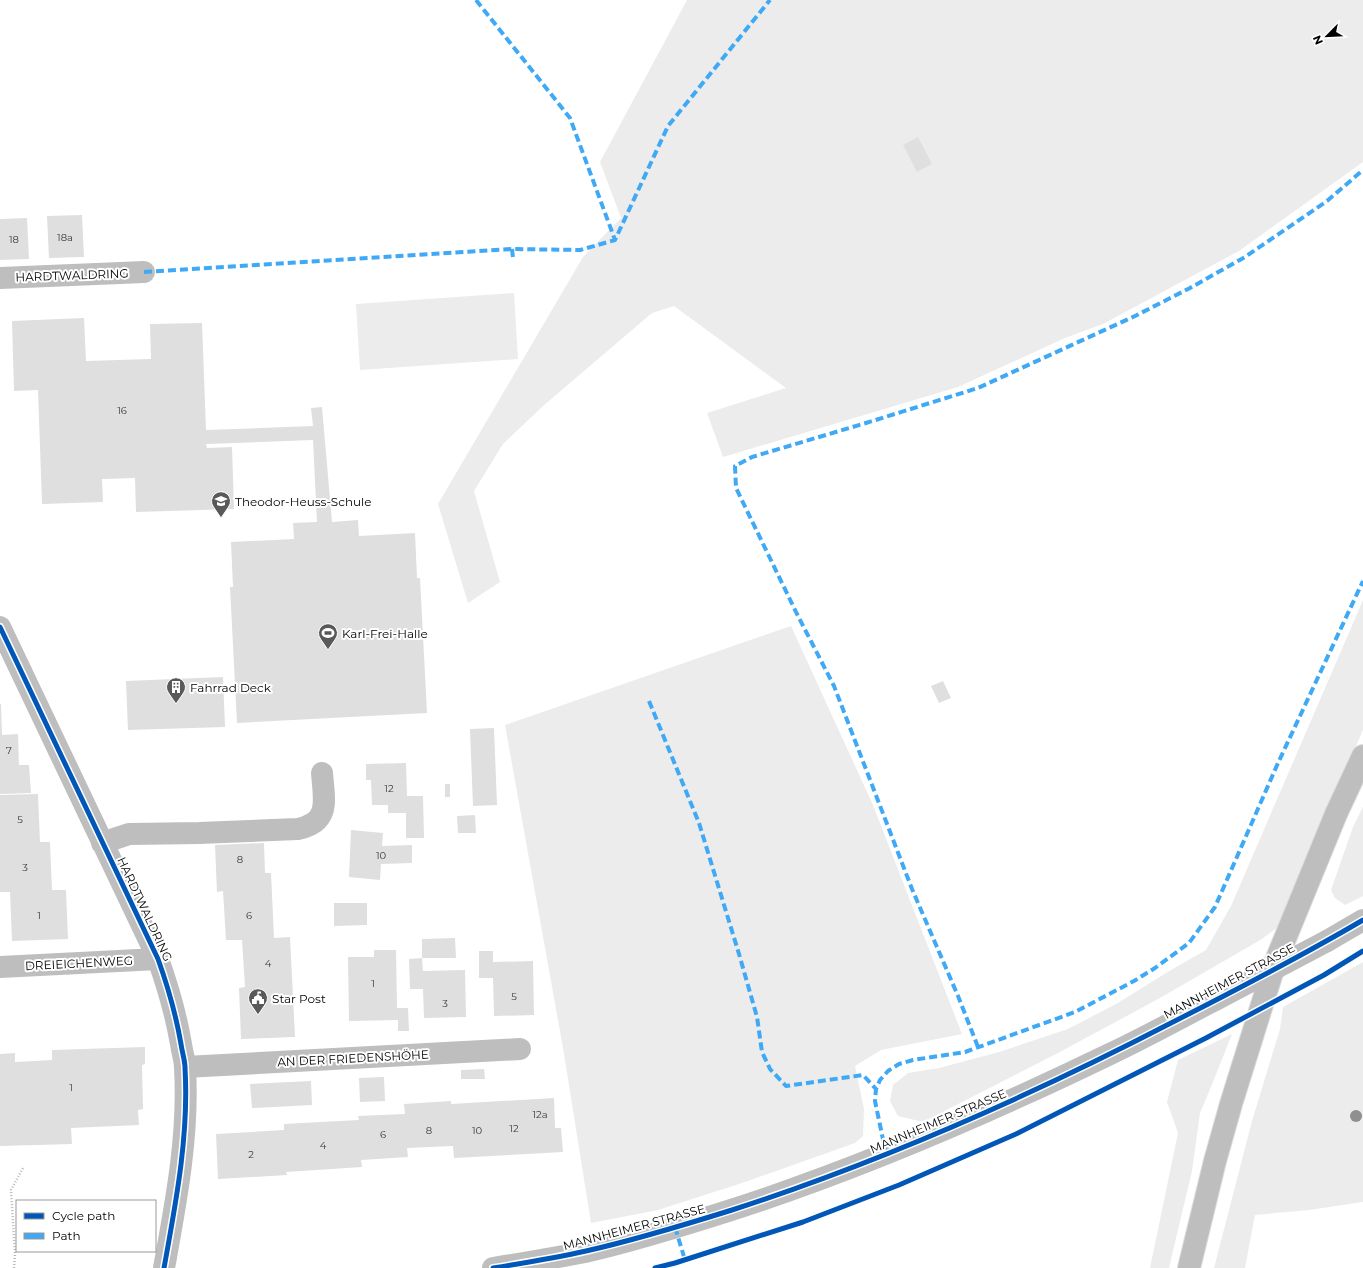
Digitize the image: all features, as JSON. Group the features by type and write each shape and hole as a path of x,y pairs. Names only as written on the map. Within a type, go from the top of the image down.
{"street":[{"name":"HARDTWALDRING","path":"0,278 144,272"},
{"name":"HARDTWALDRING","path":"0,627 6,656 102,843 158,959 169,990 176,1017 185,1067 186,1104 179,1181 164,1268"},
{"path":"1189,1268 1215,1161 1231,1104 1275,963 1336,814 1363,756"},
{"path":"102,843 129,834 200,833 298,829 308,827 317,822 322,814 324,803 322,773"},
{"name":"MANNHEIMER STRASSE","path":"493,1268 549,1259 606,1246 695,1222 825,1178 886,1154 1040,1087 1112,1053 1327,941 1363,920"},
{"name":"DREIEICHENWEG","path":"0,967 158,959"},
{"name":"AN DER FRIEDENSHÖHE","path":"185,1067 520,1049"}],"path":[{"path":"14,1268 15,1254 11,1190 23,1168"}],"shaded area":[{"path":"687,0 1363,0 1363,162 1239,251 1103,324 1065,338 958,387 723,457 707,413 786,388 674,306 652,313 543,406 503,444 474,491 500,582 468,603 438,504 583,257 621,218 600,162"},
{"path":"514,293 518,359 360,370 356,304"},
{"path":"1363,600 1363,730 1314,841 1279,926 1262,939 1160,998 1058,1053 923,1122 898,1116 890,1101 893,1085 908,1073 939,1068 999,1052 1068,1029 1116,1004 1206,950 1231,906"},
{"path":"791,626 873,805 962,1034 881,1050 855,1066 864,1109 863,1136 855,1143 742,1183 658,1210 591,1223 563,1048 505,725"},
{"path":"1363,807 1363,896 1345,905 1335,898 1331,890 1353,827"},
{"path":"1363,962 1363,1202 1309,1210 1255,1215 1245,1268 1214,1268 1252,1121 1280,1029 1283,1007"},
{"path":"1232,1034 1200,1113 1192,1171 1169,1268 1150,1268 1178,1133 1167,1102 1178,1060"}],"building":[{"path":"918,137 932,164 917,172 903,145"},
{"path":"82,215 84,257 49,258 47,216"},
{"path":"27,218 29,259 0,260 0,219"},
{"path":"84,318 86,361 151,359 150,324 202,323 206,430 313,426 311,408 322,407 332,522 358,520 359,536 415,533 417,578 420,578 427,713 237,723 230,587 233,587 231,542 294,539 293,523 317,522 313,440 206,444 207,448 232,447 234,509 136,512 135,478 102,479 103,502 42,504 38,390 14,391 12,321"},
{"name":"Fahrrad Deck","path":"223,677 225,727 128,730 126,681"},
{"path":"943,681 951,698 939,703 931,686"},
{"path":"0,704 2,735 18,734 19,765 29,765 31,793 0,794"},
{"path":"494,728 497,805 473,806 470,729"},
{"path":"406,763 407,796 423,796 424,838 406,838 406,813 388,813 388,805 372,805 371,780 366,780 366,764"},
{"path":"445,784 450,784 450,797 445,797"},
{"path":"38,794 40,842 50,842 52,890 66,890 68,939 12,941 10,892 0,892 0,795"},
{"path":"475,815 476,833 458,833 457,816"},
{"path":"351,830 383,833 382,846 412,845 412,863 381,864 380,880 349,877"},
{"path":"264,843 265,873 271,873 274,938 290,937 295,1037 241,1039 239,988 245,987 242,940 226,940 223,891 217,892 215,845"},
{"path":"334,903 367,903 367,925 334,926"},
{"path":"455,938 456,958 422,958 422,939"},
{"path":"374,950 396,950 397,1008 408,1008 409,1031 398,1031 398,1020 349,1021 348,957 374,957"},
{"path":"479,951 493,951 493,962 533,961 534,1015 494,1016 493,978 479,978"},
{"path":"422,958 423,971 465,970 466,1017 424,1018 423,989 410,989 409,959"},
{"path":"145,1047 145,1064 142,1065 143,1109 138,1110 139,1125 71,1128 72,1144 0,1146 0,1054 15,1053 15,1062 52,1060 52,1050"},
{"path":"484,1069 485,1079 461,1079 461,1070"},
{"path":"384,1077 385,1101 360,1102 359,1078"},
{"path":"311,1081 312,1105 252,1108 250,1084"},
{"path":"554,1098 555,1128 561,1128 563,1152 454,1158 453,1146 407,1148 408,1157 361,1160 362,1167 286,1172 287,1175 218,1179 216,1134 284,1130 284,1124 359,1120 358,1116 405,1114 404,1104 451,1101 451,1104"}],"marked path":[{"path":"476,0 570,118 615,240"},
{"path":"144,272 512,249 580,250 615,240 668,126 770,0"},
{"path":"978,1047 958,996 912,889 834,686 797,614 736,488 735,466 752,457 978,388 1135,316 1190,288 1245,257 1327,201 1363,170"},
{"path":"512,249 513,258"},
{"path":"886,1154 875,1101 876,1089 880,1080 888,1071 899,1064 913,1060 965,1052 1075,1012 1134,981 1155,968 1189,943 1215,907 1278,763 1363,581"},
{"path":"649,701 699,823 757,1017 762,1052 770,1069 786,1086 863,1075 876,1089"},
{"path":"675,1227 685,1260"}],"cycle path":[{"path":"0,627 158,959 174,1012 185,1065 186,1093 180,1168 164,1268"},
{"path":"493,1268 586,1251 678,1227 788,1191 900,1149 955,1126 1118,1050 1268,973 1363,920"},
{"path":"655,1268 803,1222 899,1185 1016,1134 1206,1038 1324,975 1363,951"}],"place":[{"name":"Theodor-Heuss-Schule","path":"221,518"},
{"name":"Karl-Frei-Halle","path":"328,650"},
{"name":"Fahrrad Deck","path":"176,704"},
{"name":"Star Post","path":"258,1015"}]}
